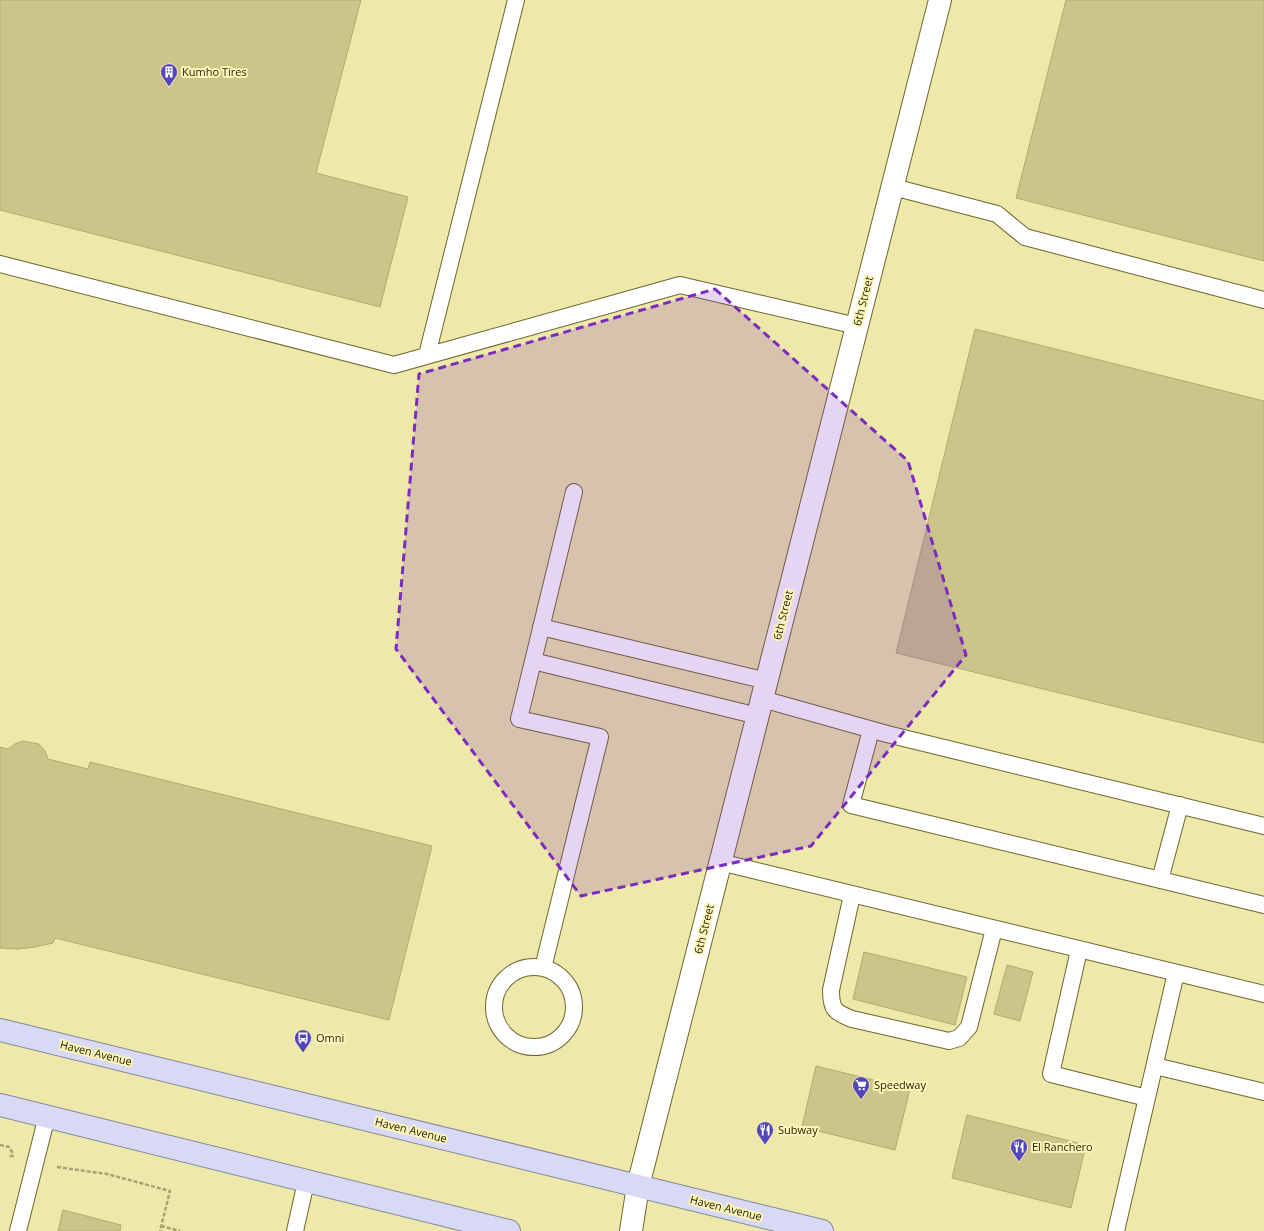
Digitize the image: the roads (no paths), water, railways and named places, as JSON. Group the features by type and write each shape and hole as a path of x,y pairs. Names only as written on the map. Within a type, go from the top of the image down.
{"main road":[{"name":"6th Street","path":"631,1231 638,1186 940,0"},
{"name":"Haven Avenue","path":"0,1030 822,1231"},
{"path":"0,1105 306,1182 509,1231"}],"lane":[{"path":"427,355 516,0"},
{"path":"893,187 997,214 1025,238 1264,300"},
{"path":"0,264 394,364 680,285 857,326"},
{"path":"543,968 600,737 519,719 574,492"},
{"path":"541,627 762,699 871,730 1264,826"},
{"path":"533,661 762,699"},
{"path":"871,730 851,804 1264,905"},
{"path":"1160,880 1180,805"},
{"path":"720,862 994,930 1264,994"},
{"path":"852,895 831,990 831,1004 838,1014 852,1019 949,1041 959,1038 969,1027 994,930"},
{"path":"1079,950 1051,1074 1147,1098"},
{"path":"530,967 543,968 554,972 564,981 571,991 574,1004 572,1017 567,1029 558,1039 546,1045 532,1047 519,1044 507,1037 499,1026 494,1013 495,999 499,988 512,974 530,967"},
{"path":"1116,1231 1176,973"},
{"path":"1154,1066 1264,1092"},
{"path":"18,1231 47,1116"},
{"path":"295,1231 306,1182"}],"place":[{"name":"Kumho Tires","path":"169,87"},
{"name":"Omni","path":"303,1053"},
{"name":"Speedway","path":"861,1100"},
{"name":"Subway","path":"765,1145"},
{"name":"El Ranchero","path":"1019,1162"}]}
